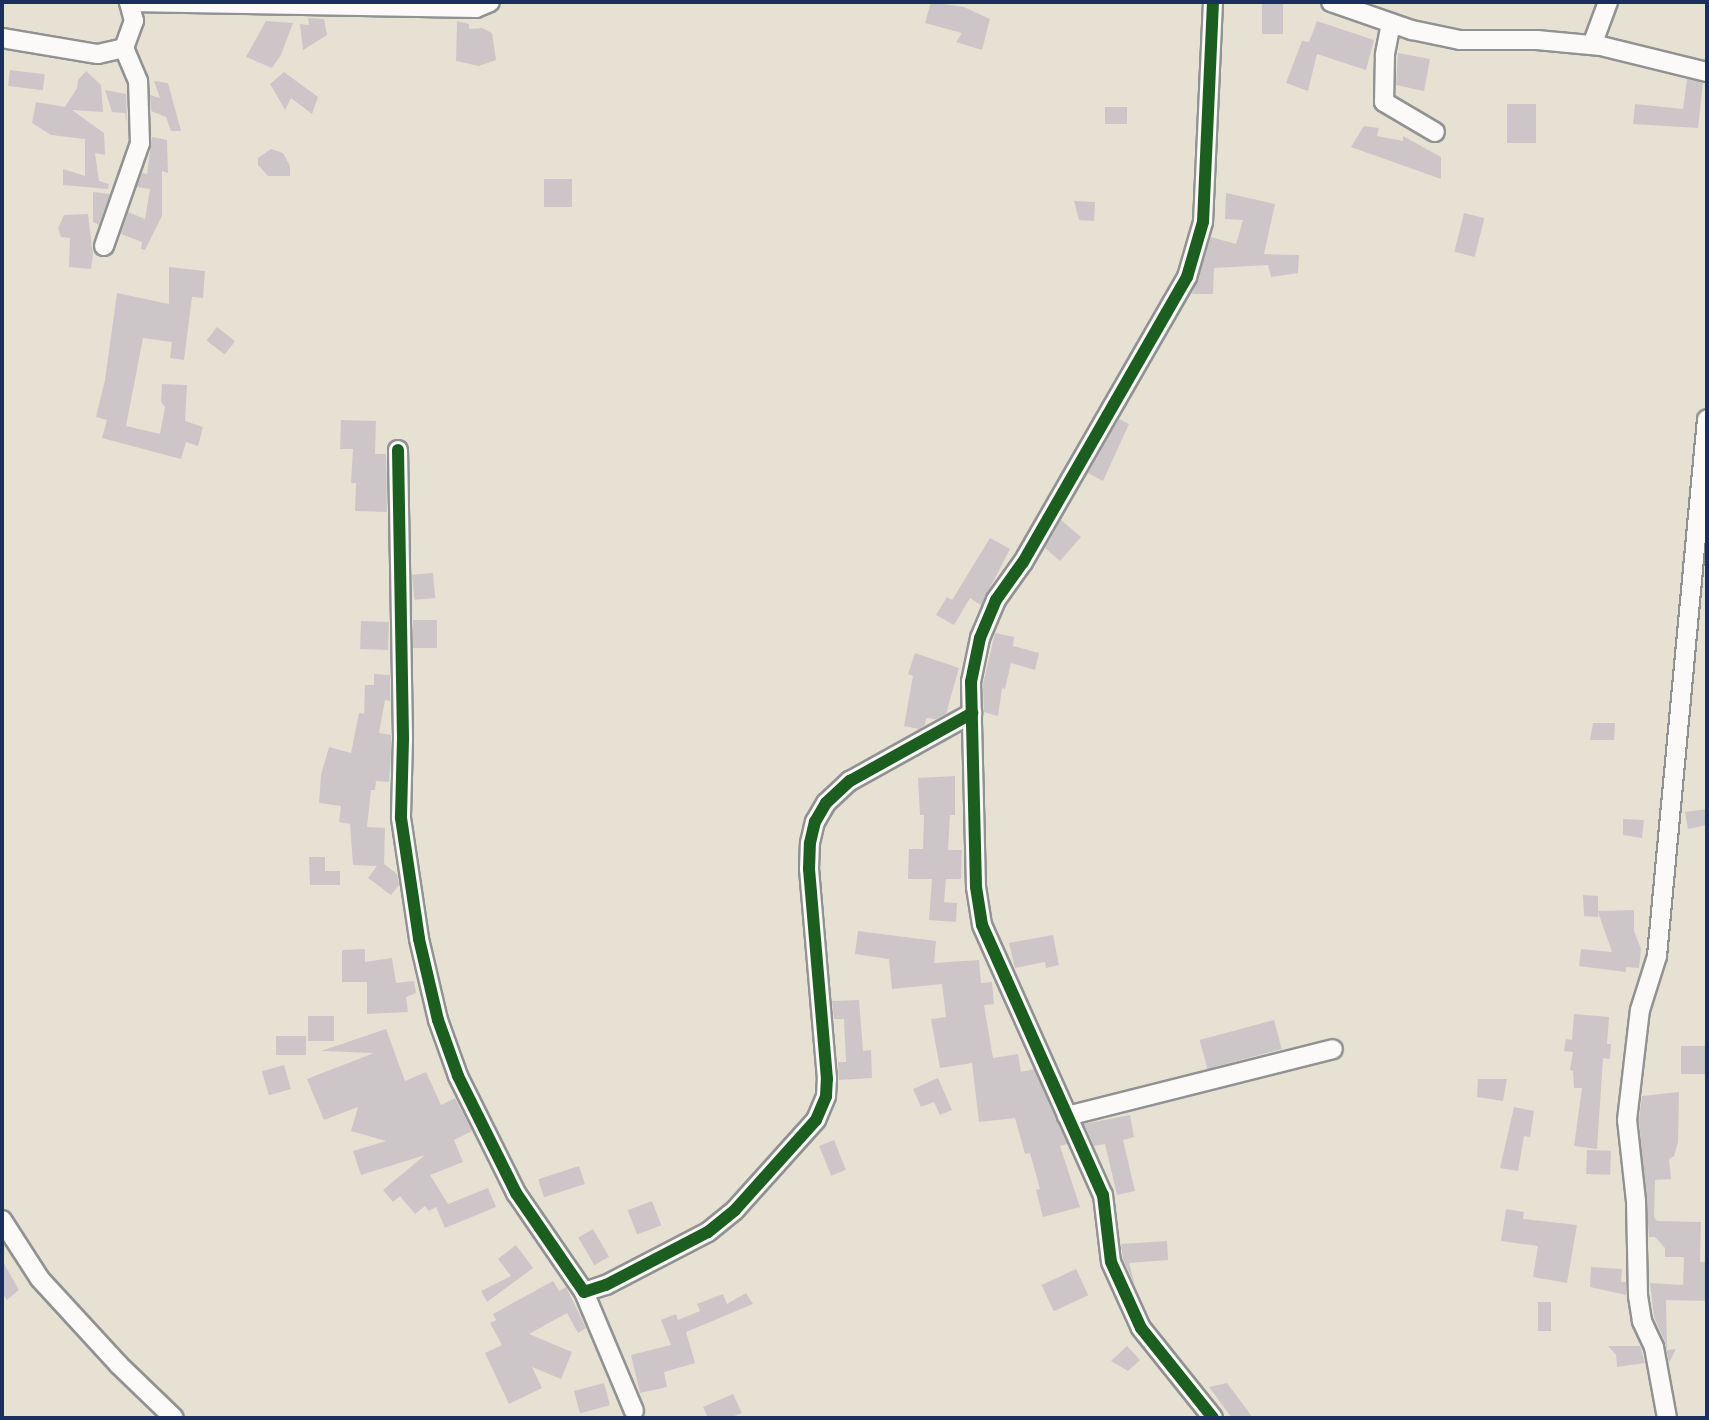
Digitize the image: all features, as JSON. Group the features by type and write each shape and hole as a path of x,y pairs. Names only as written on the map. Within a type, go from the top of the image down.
{"street":[{"path":"104,246 140,143 138,81 124,48 134,21 129,2 476,8 490,2"},
{"path":"1213,2 1203,222 1187,277 1031,549 992,609 974,659 972,713 978,910 987,940 1103,1195 1111,1262 1141,1328 1213,1418"},
{"path":"1331,2 1391,23 1460,40 1537,40 1592,45 1707,72"},
{"path":"1592,45 1608,2"},
{"path":"1391,23 1385,55 1384,102 1435,132"},
{"path":"2,38 98,54 124,48"},
{"path":"1667,1418 1654,1347 1642,1321 1638,1296 1636,1201 1627,1120 1640,1010 1657,956 1707,419"},
{"path":"398,450 403,739 401,818 419,939 438,1020 458,1076 516,1193 584,1292 634,1411"},
{"path":"584,1292 606,1285 708,1232 735,1210 816,1120 826,1096 827,1079 809,869 815,822 826,803 850,781 972,713"},
{"path":"1067,1116 1333,1049"},
{"path":"2,1220 40,1279 119,1365 174,1418"}],"building":[{"path":"931,2 964,7 990,19 982,50 956,42 962,33 925,23"},
{"path":"1262,3 1283,3 1283,34 1262,34"},
{"path":"308,18 324,19 327,35 303,50 300,24 309,25"},
{"path":"266,21 293,23 281,55 272,68 246,57"},
{"path":"457,21 469,24 469,29 482,28 492,33 496,60 479,66 456,61"},
{"path":"1317,21 1374,40 1366,70 1317,54 1308,91 1286,83 1302,41 1309,42"},
{"path":"1398,53 1430,59 1424,91 1396,85"},
{"path":"10,70 45,74 43,90 8,86"},
{"path":"86,71 101,85 103,112 72,110 104,133 105,155 95,153 99,181 109,184 108,189 63,185 63,169 85,176 85,139 51,135 32,123 36,102 65,107"},
{"path":"284,72 318,97 312,114 291,98 285,110 270,84"},
{"path":"1687,79 1703,83 1698,128 1633,124 1635,104 1683,109"},
{"path":"154,81 168,83 181,131 171,131 166,117 151,111 150,95 160,98"},
{"path":"105,90 126,94 127,124 125,113 112,112"},
{"path":"1507,104 1536,104 1536,143 1507,143"},
{"path":"1105,107 1127,107 1127,124 1105,124"},
{"path":"1364,126 1379,128 1377,136 1403,141 1403,136 1441,157 1441,179 1351,147"},
{"path":"152,137 167,140 168,173 162,171 162,216 145,250 141,249 142,242 121,234 128,212 145,219 150,189 137,187 142,173 147,174"},
{"path":"271,149 283,153 290,166 290,176 268,176 258,165 258,158"},
{"path":"544,179 572,179 572,207 544,207"},
{"path":"93,192 110,194 99,225 93,222"},
{"path":"1226,193 1275,204 1264,254 1299,255 1298,273 1271,277 1268,265 1214,268 1213,294 1192,294 1211,237 1236,244 1243,220 1225,219"},
{"path":"1074,201 1095,202 1094,221 1079,220"},
{"path":"1464,213 1484,218 1475,257 1454,252"},
{"path":"88,214 93,254 91,269 69,267 70,238 61,237 58,228 64,215"},
{"path":"169,267 205,271 203,298 192,297 184,360 170,358 172,342 143,338 126,426 160,434 165,407 161,402 162,384 187,385 185,421 203,427 198,446 186,442 181,459 102,438 107,420 96,417 105,380 117,293 169,304"},
{"path":"217,327 235,341 225,355 207,340"},
{"path":"1119,419 1129,424 1103,481 1088,473"},
{"path":"341,420 376,421 375,454 386,454 387,512 355,511 356,483 351,483 353,449 340,449"},
{"path":"1061,520 1081,537 1060,561 1045,548"},
{"path":"990,538 1010,549 981,605 970,598 954,625 936,615 947,597 952,600"},
{"path":"433,573 435,598 414,600 412,575"},
{"path":"413,620 437,620 437,648 413,648"},
{"path":"361,621 389,622 388,650 360,649"},
{"path":"995,633 1014,637 1013,646 1039,653 1035,670 1011,663 1005,689 1002,688 998,716 984,712 983,684"},
{"path":"915,653 959,668 946,714 936,719 926,718 925,725 919,729 904,726 913,676 908,674"},
{"path":"374,674 390,675 390,701 385,700 379,733 391,735 391,755 389,782 376,781 375,790 371,790 367,827 385,828 384,864 397,874 399,885 391,895 368,878 377,866 353,865 350,824 339,822 341,806 319,803 321,775 329,747 351,753 359,713 364,714 365,685 374,685"},
{"path":"1593,723 1615,723 1614,740 1590,740"},
{"path":"955,776 955,815 950,815 948,850 962,850 961,879 946,879 944,902 957,903 956,922 929,920 932,879 908,879 909,849 923,849 924,815 920,815 918,778"},
{"path":"1707,809 1707,825 1688,829 1685,812"},
{"path":"1623,819 1644,820 1642,838 1623,835"},
{"path":"309,857 325,857 325,871 340,871 340,885 310,885"},
{"path":"1583,895 1598,896 1598,911 1634,910 1634,931 1641,949 1639,968 1626,967 1626,972 1579,966 1581,949 1612,952 1598,912 1598,917 1584,916"},
{"path":"858,931 936,941 934,963 979,960 981,983 992,982 994,1004 984,1005 993,1058 1018,1054 1021,1072 1034,1069 1067,1144 1060,1146 1080,1207 1043,1217 1036,1190 1040,1189 1030,1153 1025,1154 1015,1118 979,1122 972,1063 940,1068 931,1019 946,1017 942,984 892,989 889,959 855,954"},
{"path":"1053,935 1059,965 1046,968 1045,962 1015,968 1009,943"},
{"path":"365,949 365,962 392,958 396,983 414,981 416,993 406,997 408,1012 367,1014 367,982 342,982 342,950"},
{"path":"859,1000 863,1051 871,1050 872,1078 839,1080 838,1062 846,1062 844,1019 834,1019 832,1001"},
{"path":"1574,1014 1609,1017 1607,1044 1611,1044 1610,1059 1603,1058 1597,1149 1574,1146 1582,1088 1574,1088 1573,1071 1570,1070 1573,1052 1564,1051 1566,1039 1572,1040"},
{"path":"308,1016 334,1016 334,1041 308,1041"},
{"path":"1274,1020 1282,1049 1207,1069 1200,1040"},
{"path":"386,1029 405,1081 426,1072 441,1105 455,1098 472,1131 454,1140 463,1162 430,1175 448,1204 488,1188 496,1207 445,1228 436,1207 429,1211 425,1206 415,1214 400,1196 393,1202 383,1190 425,1155 361,1175 353,1151 386,1141 351,1131 358,1107 324,1120 307,1079 374,1053 321,1051"},
{"path":"276,1036 306,1036 306,1055 276,1055"},
{"path":"1681,1046 1707,1046 1707,1074 1681,1074"},
{"path":"284,1065 291,1089 269,1095 262,1071"},
{"path":"938,1078 952,1110 940,1115 934,1102 921,1107 913,1089"},
{"path":"1478,1079 1507,1079 1503,1101 1477,1097"},
{"path":"1679,1092 1678,1142 1674,1156 1669,1159 1671,1179 1655,1180 1654,1217 1657,1221 1701,1222 1700,1262 1707,1262 1707,1301 1666,1300 1667,1350 1676,1349 1669,1363 1665,1342 1654,1317 1650,1283 1683,1285 1684,1257 1665,1257 1665,1248 1655,1237 1649,1237 1639,1120 1642,1096"},
{"path":"1514,1107 1534,1111 1530,1137 1524,1136 1518,1171 1500,1168"},
{"path":"1130,1115 1134,1137 1123,1140 1135,1191 1117,1195 1105,1144 1094,1146 1084,1124"},
{"path":"834,1140 846,1170 831,1176 819,1146"},
{"path":"1587,1150 1611,1151 1610,1175 1586,1174"},
{"path":"579,1166 585,1184 544,1197 538,1179"},
{"path":"652,1201 661,1225 637,1235 628,1210"},
{"path":"1506,1209 1524,1212 1523,1219 1577,1225 1567,1283 1533,1277 1538,1246 1501,1241"},
{"path":"593,1229 609,1257 594,1265 578,1238"},
{"path":"1167,1241 1168,1260 1129,1263 1135,1285 1123,1259 1121,1244"},
{"path":"516,1245 533,1268 487,1302 481,1291 511,1276 498,1259"},
{"path":"2,1260 19,1290 7,1300 2,1293"},
{"path":"1591,1267 1622,1269 1621,1282 1626,1282 1626,1295 1590,1287"},
{"path":"1076,1269 1088,1295 1054,1311 1042,1285"},
{"path":"553,1281 559,1291 566,1287 586,1328 578,1333 567,1313 529,1334 572,1352 561,1379 532,1367 542,1388 509,1404 485,1353 502,1345 490,1323 496,1320 493,1314"},
{"path":"746,1293 753,1304 686,1332 695,1363 664,1372 667,1387 640,1393 631,1355 671,1345 661,1320 676,1314 678,1320 700,1311 697,1304 723,1294 727,1304"},
{"path":"1538,1302 1551,1302 1551,1331 1538,1331"},
{"path":"1127,1346 1140,1360 1128,1371 1111,1361"},
{"path":"1608,1346 1640,1346 1645,1363 1617,1367 1616,1355"},
{"path":"604,1383 610,1405 580,1413 574,1391"},
{"path":"1227,1383 1253,1418 1232,1418 1209,1387"},
{"path":"733,1394 742,1413 729,1418 708,1418 703,1407"}],"cycle path":[{"path":"1213,2 1203,222 1187,277 1023,562 996,600 980,638 971,682 976,887 982,925 1103,1195 1111,1262 1141,1328 1213,1418"},
{"path":"398,450 403,739 401,818 419,939 438,1020 458,1076 516,1193 584,1292 606,1285 708,1232 735,1210 816,1120 826,1096 827,1079 809,869 815,822 826,803 850,781 972,713"}]}
